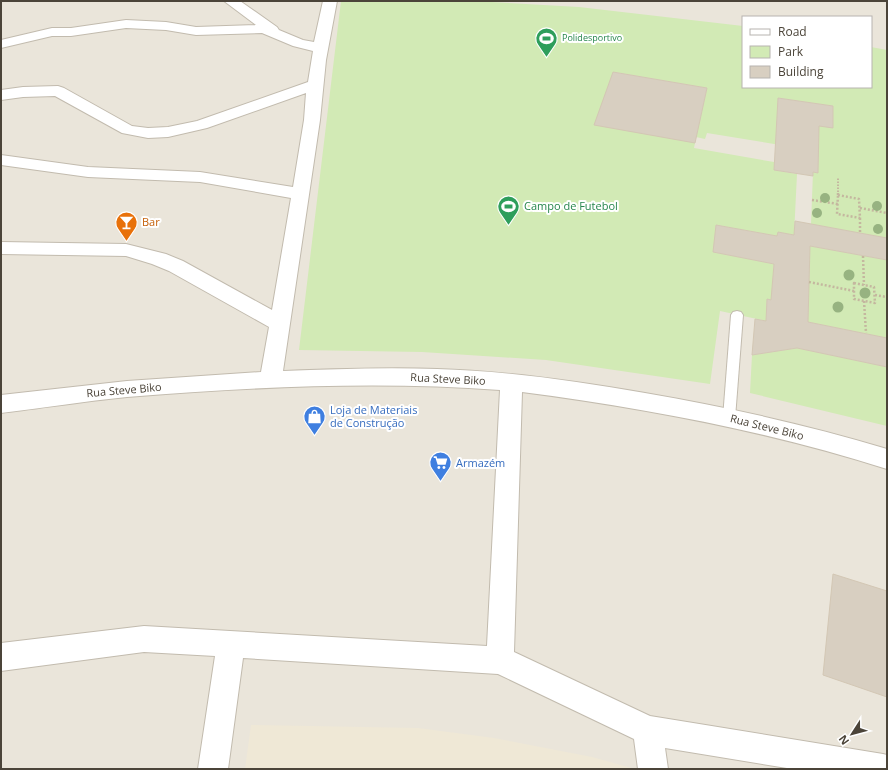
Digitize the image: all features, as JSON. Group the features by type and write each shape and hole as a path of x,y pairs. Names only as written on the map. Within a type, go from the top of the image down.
{"street":[{"path":"231,1 275,32 298,43 319,48"},
{"path":"271,380 312,120 314,85 319,48 330,1"},
{"path":"1,44 52,32 71,32 115,25 166,26 196,31 255,28 275,32"},
{"path":"1,95 23,92 58,91 128,130 148,134 168,132 201,125 314,85"},
{"path":"1,160 88,172 200,177 301,194"},
{"path":"1,248 126,250 160,259 176,266 280,324"},
{"name":"Rua Steve Biko","path":"1,404 127,388 271,380 394,376 438,377 511,382 597,393 729,418 848,447 887,459"},
{"path":"500,660 511,382"},
{"path":"1,657 144,639 500,660 648,730 883,769"},
{"path":"213,769 231,643"},
{"path":"648,730 653,769"}],"lane":[{"path":"729,418 737,315"}],"path":[{"path":"838,177 837,214 860,218"},
{"path":"838,195 859,199 860,233"},
{"path":"812,200 838,204"},
{"path":"860,208 887,213"},
{"path":"863,256 864,285"},
{"path":"809,282 854,291"},
{"path":"854,283 874,287 875,303 854,299 854,291 854,283"},
{"path":"875,295 887,297"},
{"path":"864,301 866,333"}],"shaded area":[{"path":"1,1 887,1 887,769 1,769"},
{"path":"251,725 418,728 494,738 592,757 635,769 245,769"}],"green space":[{"path":"341,1 473,1 579,7 742,26 742,88 872,88 872,47 887,50 887,238 811,224 813,172 818,173 819,126 833,106 779,98 777,122 780,145 707,133 705,139 696,137 707,88 614,72 695,143 694,148 774,162 774,170 797,174 794,235 778,232 777,236 716,225 713,252 774,264 773,270 792,274 791,304 767,299 766,321 720,311 710,384 546,360 422,352 299,350"},
{"path":"810,246 887,260 887,338 808,322"},
{"path":"797,348 887,367 887,426 750,393 752,355"}],"building":[{"path":"613,72 707,88 695,143 594,125"},
{"path":"778,98 833,106 833,128 819,126 818,173 813,172 813,176 774,170"},
{"path":"795,221 887,238 887,260 810,246 808,322 887,338 887,367 797,348 752,355 755,319 766,321 767,299 771,300 774,264 713,252 716,225 777,236 778,232 794,235"},
{"path":"833,574 887,591 887,697 823,675"}],"place":[{"name":"Polidesportivo","path":"546,58"},
{"name":"Campo de Futebol","path":"508,226"},
{"name":"Bar","path":"127,242"},
{"name":"Loja de Materiais de Construção","path":"315,436"},
{"name":"Armazém","path":"440,482"}]}
